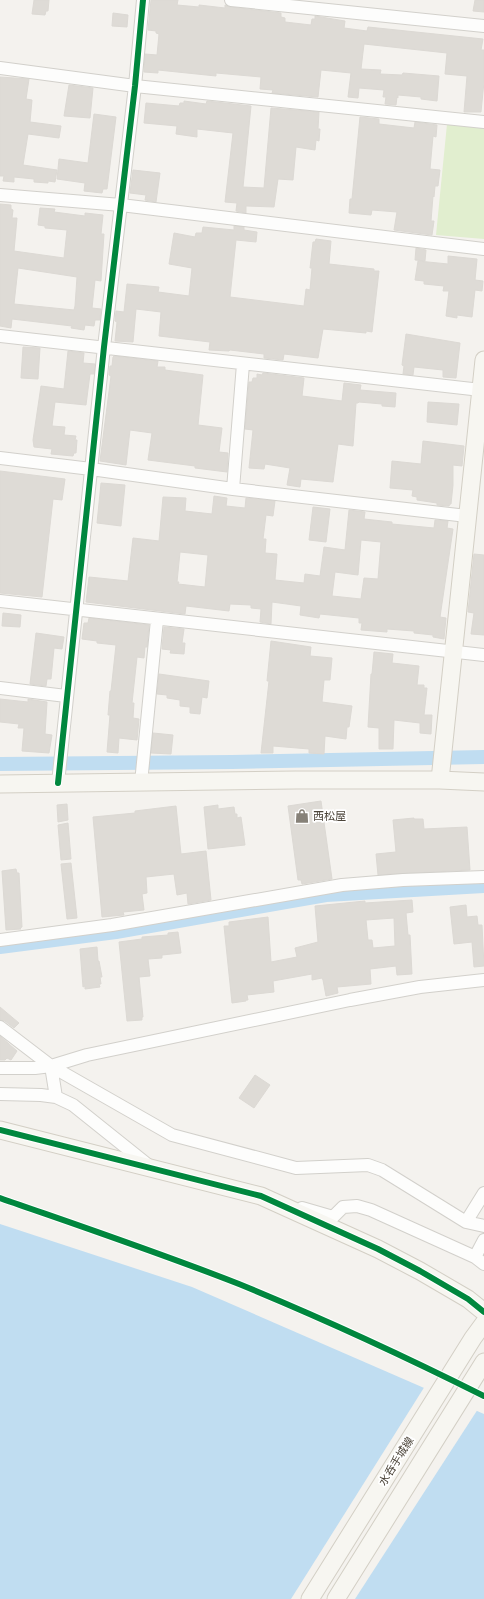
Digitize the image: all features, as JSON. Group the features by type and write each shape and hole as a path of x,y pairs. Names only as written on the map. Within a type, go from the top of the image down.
{"street":[{"path":"58,784 66,696 77,610 104,347 135,86 143,0"},
{"path":"231,0 484,26"},
{"path":"0,68 135,86 484,122"},
{"path":"0,195 121,206 484,249"},
{"path":"0,336 480,390"},
{"path":"440,780 484,360"},
{"path":"233,489 244,364"},
{"path":"0,458 233,489 467,516"},
{"path":"0,601 157,620 484,655"},
{"path":"141,783 157,620"},
{"path":"0,688 66,696"},
{"path":"0,784 296,780 440,780 484,782"},
{"path":"0,940 112,925 342,885 484,876"},
{"path":"0,1068 35,1068 50,1066 86,1055 350,1000 420,987 484,980"},
{"path":"0,1026 50,1066 172,1135 296,1168 368,1165 382,1170 466,1222 484,1226"},
{"path":"50,1066 56,1097"},
{"path":"0,1094 56,1097 73,1105 154,1169"},
{"path":"0,1130 260,1196 333,1217 343,1207 357,1206 479,1260 484,1240"},
{"path":"466,1222 484,1193"},
{"path":"260,1196 378,1249 413,1267 468,1299 484,1312"},
{"name":"水呑手城線","path":"310,1599 473,1338 484,1323"},
{"name":"水呑手城線","path":"336,1599 484,1362"}],"green space":[{"path":"447,124 484,128 484,239 436,235"}],"water":[{"path":"0,1224 192,1287 484,1414 484,1599 0,1599"}],"pier":[{"path":"425,1386 478,1409 355,1599 291,1599"}],"building":[{"path":"34,0 49,0 48,11 46,11 45,15 32,14"},
{"path":"151,0 178,0 177,5 199,7 199,5 225,8 225,5 230,7 281,13 281,17 285,18 285,22 311,25 312,19 315,19 315,16 345,21 344,28 367,31 368,27 483,39 481,50 484,50 484,82 481,112 464,112 467,76 445,74 447,53 364,44 361,69 381,70 380,74 402,75 403,73 439,76 437,101 421,99 421,97 398,95 396,105 385,104 386,97 383,97 384,90 359,88 358,98 348,97 351,73 321,70 318,97 272,93 273,90 260,89 261,77 216,73 216,76 158,70 158,73 144,72 145,54 157,55 159,34 156,33 156,31 148,30"},
{"path":"475,0 484,0 484,12 473,11"},
{"path":"113,13 128,15 127,27 112,26"},
{"path":"0,77 29,79 26,99 32,100 30,122 61,126 59,138 28,134 23,165 57,170 55,182 34,182 34,179 14,177 14,182 3,181 4,176 0,176"},
{"path":"69,85 93,88 90,118 64,116"},
{"path":"184,101 206,104 207,101 251,106 243,187 264,188 271,108 319,112 319,141 316,140 315,150 296,147 293,180 278,179 274,207 246,206 246,213 236,211 237,203 225,202 233,133 197,129 197,137 176,134 177,126 144,123 146,103 179,106 180,103 184,103"},
{"path":"94,114 116,117 107,189 103,189 102,193 84,191 85,183 57,179 59,159 88,163"},
{"path":"360,117 379,119 379,124 414,128 415,122 437,125 436,137 433,136 430,169 440,170 438,186 435,186 434,197 433,196 431,221 434,221 432,235 394,230 397,212 372,210 371,215 349,213 350,199 352,199"},
{"path":"133,170 160,173 156,202 145,200 146,195 130,193"},
{"path":"0,204 11,205 11,209 13,210 12,218 17,218 14,251 64,258 67,230 45,228 45,226 38,225 40,208 55,209 54,212 85,216 85,213 103,215 101,234 104,234 101,281 95,280 92,308 101,309 100,320 95,320 94,326 85,325 84,330 71,328 72,326 12,319 11,328 0,326","holes":["18,268 77,277 74,310 14,304"]},
{"path":"234,226 244,227 244,230 257,232 256,242 236,240 230,297 304,306 306,289 310,290 312,268 310,268 313,242 315,242 316,239 331,241 329,264 374,269 374,271 379,271 372,332 366,331 366,333 323,329 318,358 284,354 283,360 264,358 264,354 230,350 209,350 210,342 159,336 161,312 136,309 133,342 115,341 117,322 115,321 116,311 124,312 127,284 159,287 158,292 189,296 192,268 169,264 174,233 195,237 196,233 202,233 203,227 234,230"},
{"path":"416,248 426,250 425,261 415,260"},
{"path":"448,256 477,259 475,280 483,281 482,291 475,290 472,317 457,315 457,318 446,316 449,291 443,291 444,286 424,284 424,281 415,280 418,261 448,264"},
{"path":"406,334 460,343 456,378 443,377 443,370 414,367 413,375 403,374 404,366 402,365"},
{"path":"23,347 40,348 38,379 21,378"},
{"path":"68,351 84,353 83,363 95,364 94,374 90,374 86,405 55,402 52,426 65,427 64,435 76,436 76,453 74,453 73,456 51,454 52,449 34,447 33,440 41,386 64,389"},
{"path":"114,356 158,361 157,367 165,367 165,370 203,375 198,425 222,428 219,452 228,453 227,472 148,460 152,433 130,430 126,465 100,461 111,376 109,375 110,366 112,366"},
{"path":"263,373 304,378 302,396 342,401 344,383 361,385 360,390 396,393 395,407 382,406 382,404 356,403 353,446 338,444 333,482 301,479 300,487 287,485 290,468 265,464 264,469 249,468 253,430 245,429 249,382 252,382 253,378 257,378 257,374 262,375"},
{"path":"428,402 459,404 457,425 427,422"},
{"path":"423,441 464,446 462,466 453,465 453,485 451,504 449,506 437,505 437,503 417,500 417,497 412,496 413,490 390,488 392,461 421,464"},
{"path":"0,471 65,479 62,500 53,499 42,597 0,593"},
{"path":"101,483 125,485 121,526 97,523"},
{"path":"214,496 227,498 226,506 245,508 246,498 275,501 273,516 266,515 263,539 266,539 265,553 277,554 275,580 304,583 305,574 320,576 324,547 345,550 349,510 365,512 364,519 392,522 392,524 434,528 435,520 448,521 447,528 453,529 440,617 446,618 444,639 433,637 433,635 414,633 414,631 387,629 387,632 361,630 362,623 359,623 359,618 320,614 319,618 300,615 301,606 272,602 271,624 260,622 261,609 251,608 251,605 230,604 229,611 186,606 185,614 86,602 89,577 128,581 133,538 159,541 163,497 186,498 185,511 212,514","holes":["361,540 381,542 378,579 364,578 361,599 332,596 335,572 358,575","180,552 208,555 205,587 178,584"]},
{"path":"313,507 330,509 326,542 309,540"},
{"path":"474,554 484,555 484,635 471,634 474,613 468,612"},
{"path":"3,613 21,615 20,627 2,626"},
{"path":"89,618 149,625 147,647 145,647 144,658 137,657 132,703 134,703 133,718 139,719 137,740 119,738 118,753 107,752 110,691 116,645 97,643 97,641 82,639 84,623 88,623"},
{"path":"164,627 184,629 182,643 185,643 184,654 170,653 171,650 162,649"},
{"path":"36,633 64,637 62,649 54,648 51,679 47,679 46,686 30,684"},
{"path":"271,641 311,647 310,656 332,658 330,680 324,680 322,702 352,706 346,739 325,736 324,754 309,753 309,749 273,746 273,753 261,753 269,681 267,681"},
{"path":"374,652 393,654 392,663 419,666 417,685 424,685 424,688 427,688 424,715 432,715 431,734 420,733 420,723 394,720 393,749 379,749 379,728 368,727 371,674"},
{"path":"159,674 209,681 207,698 202,697 200,714 190,713 190,707 180,706 180,700 167,698 167,695 157,694"},
{"path":"0,699 28,702 28,699 47,702 45,734 52,735 49,753 22,751 24,728 18,728 19,724 0,722"},
{"path":"153,733 173,735 171,754 151,753"},
{"path":"321,801 332,879 302,884 301,880 298,880 288,806"},
{"path":"67,804 68,820 58,822 57,805"},
{"path":"218,805 218,809 234,807 237,818 241,817 245,845 208,849 204,807"},
{"path":"176,806 181,854 206,851 211,900 188,904 187,893 177,895 174,874 146,877 147,893 142,894 144,910 123,912 124,915 102,917 93,817 135,813 135,811"},
{"path":"414,818 423,819 424,829 467,827 470,870 378,875 376,854 396,852 393,820"},
{"path":"68,823 71,859 61,860 58,825"},
{"path":"71,863 77,918 67,919 61,864"},
{"path":"16,869 17,873 19,873 22,927 20,928 21,929 6,930 2,871"},
{"path":"412,900 413,912 406,913 408,935 410,935 412,974 397,975 396,966 370,969 371,984 337,987 338,993 326,996 322,978 312,980 312,974 273,981 274,992 247,995 248,1000 232,1003 224,926 229,926 229,922 268,917 271,962 297,957 295,948 318,942 315,906 365,901 365,903","holes":["394,918 395,946 373,948 372,940 368,940 366,920"]},
{"path":"466,905 467,917 477,916 478,925 482,925 484,966 474,967 472,942 454,944 450,907"},
{"path":"178,932 181,953 162,955 162,958 148,959 150,976 139,977 143,1017 142,1020 127,1021 119,942 142,939 142,937 168,935 168,933"},
{"path":"97,947 98,961 102,977 100,977 101,984 99,984 100,987 85,989 85,986 83,987 80,949"},
{"path":"0,1007 19,1023 14,1028 5,1021 0,1020"},
{"path":"0,1036 17,1051 11,1060 7,1058 5,1060 0,1060"},
{"path":"255,1075 270,1085 254,1108 239,1098"}],"waterway":[{"path":"0,764 232,762 484,757"},
{"path":"0,947 116,932 326,895 484,886"}],"cycle path":[{"path":"58,783 104,347 135,86 143,0"},
{"path":"0,1130 261,1196 378,1249 468,1299 484,1312"},
{"path":"0,1198 239,1284 363,1338 484,1396"}],"place":[{"name":"西松屋","path":"302,816"}]}
